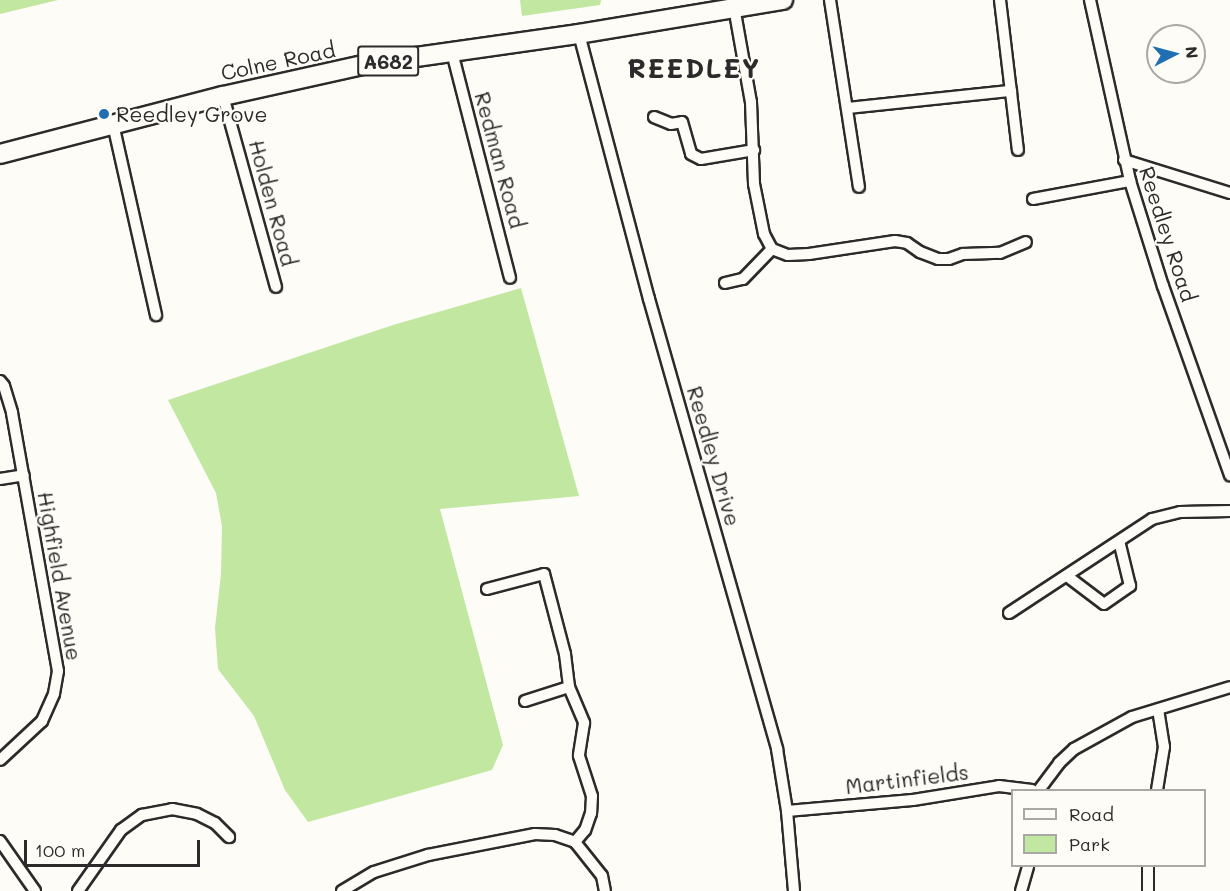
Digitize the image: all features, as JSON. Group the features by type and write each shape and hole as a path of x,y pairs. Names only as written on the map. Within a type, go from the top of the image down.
{"highway":[{"name":"Colne Road","path":"0,154 223,96 367,64 579,34 741,4 783,0"}],"street":[{"path":"830,0 859,187"},
{"path":"1000,0 1018,150"},
{"name":"Reedley Road","path":"1090,0 1130,181 1162,286 1230,475"},
{"path":"741,4 751,102 754,184 764,234 772,249 788,255 809,254 895,241 907,243 938,259 949,259 963,254 1000,253 1026,242"},
{"name":"Reedley Drive","path":"579,34 649,299 777,749 788,811 794,891"},
{"name":"Redman Road","path":"452,52 510,278"},
{"path":"848,108 1011,91"},
{"name":"Holden Road","path":"223,96 276,287"},
{"path":"654,117 671,124 682,122 691,154 701,159 754,150"},
{"path":"113,124 156,315"},
{"path":"1124,160 1230,193"},
{"path":"1033,199 1130,181"},
{"path":"725,283 744,279 772,249"},
{"name":"Highfield Avenue","path":"0,381 4,386 12,413 58,671 54,694 42,722 0,760"},
{"path":"0,479 24,475"},
{"path":"1009,613 1152,519 1180,512 1230,511"},
{"path":"1066,576 1104,604 1130,586 1119,541"},
{"path":"488,589 543,574 565,654 569,687 584,723 579,756 592,796 591,813 585,830 575,842"},
{"path":"525,701 569,687"},
{"path":"1040,789 1059,763 1074,749 1131,717 1230,687"},
{"path":"1157,789 1164,747 1158,709"},
{"name":"Martinfields","path":"788,811 913,800 999,786 1024,789"},
{"path":"78,891 121,830 142,815 172,809 197,814 215,823 230,837"},
{"path":"342,891 374,872 428,855 535,834 555,835 575,842 602,876 605,891"},
{"path":"0,841 35,891"},
{"path":"1021,891 1028,867"},
{"path":"1148,867 1148,891"}],"green space":[{"path":"0,0 58,0 0,14"},
{"path":"520,0 601,0 600,5 522,16"},
{"path":"521,288 579,496 440,509 503,745 492,770 308,822 285,790 254,716 218,669 215,628 221,574 222,526 216,493 168,400 393,325"}],"place":[{"name":"Reedley Grove","path":"104,114"}],"district":[{"name":"REEDLEY","path":"694,68"}]}
